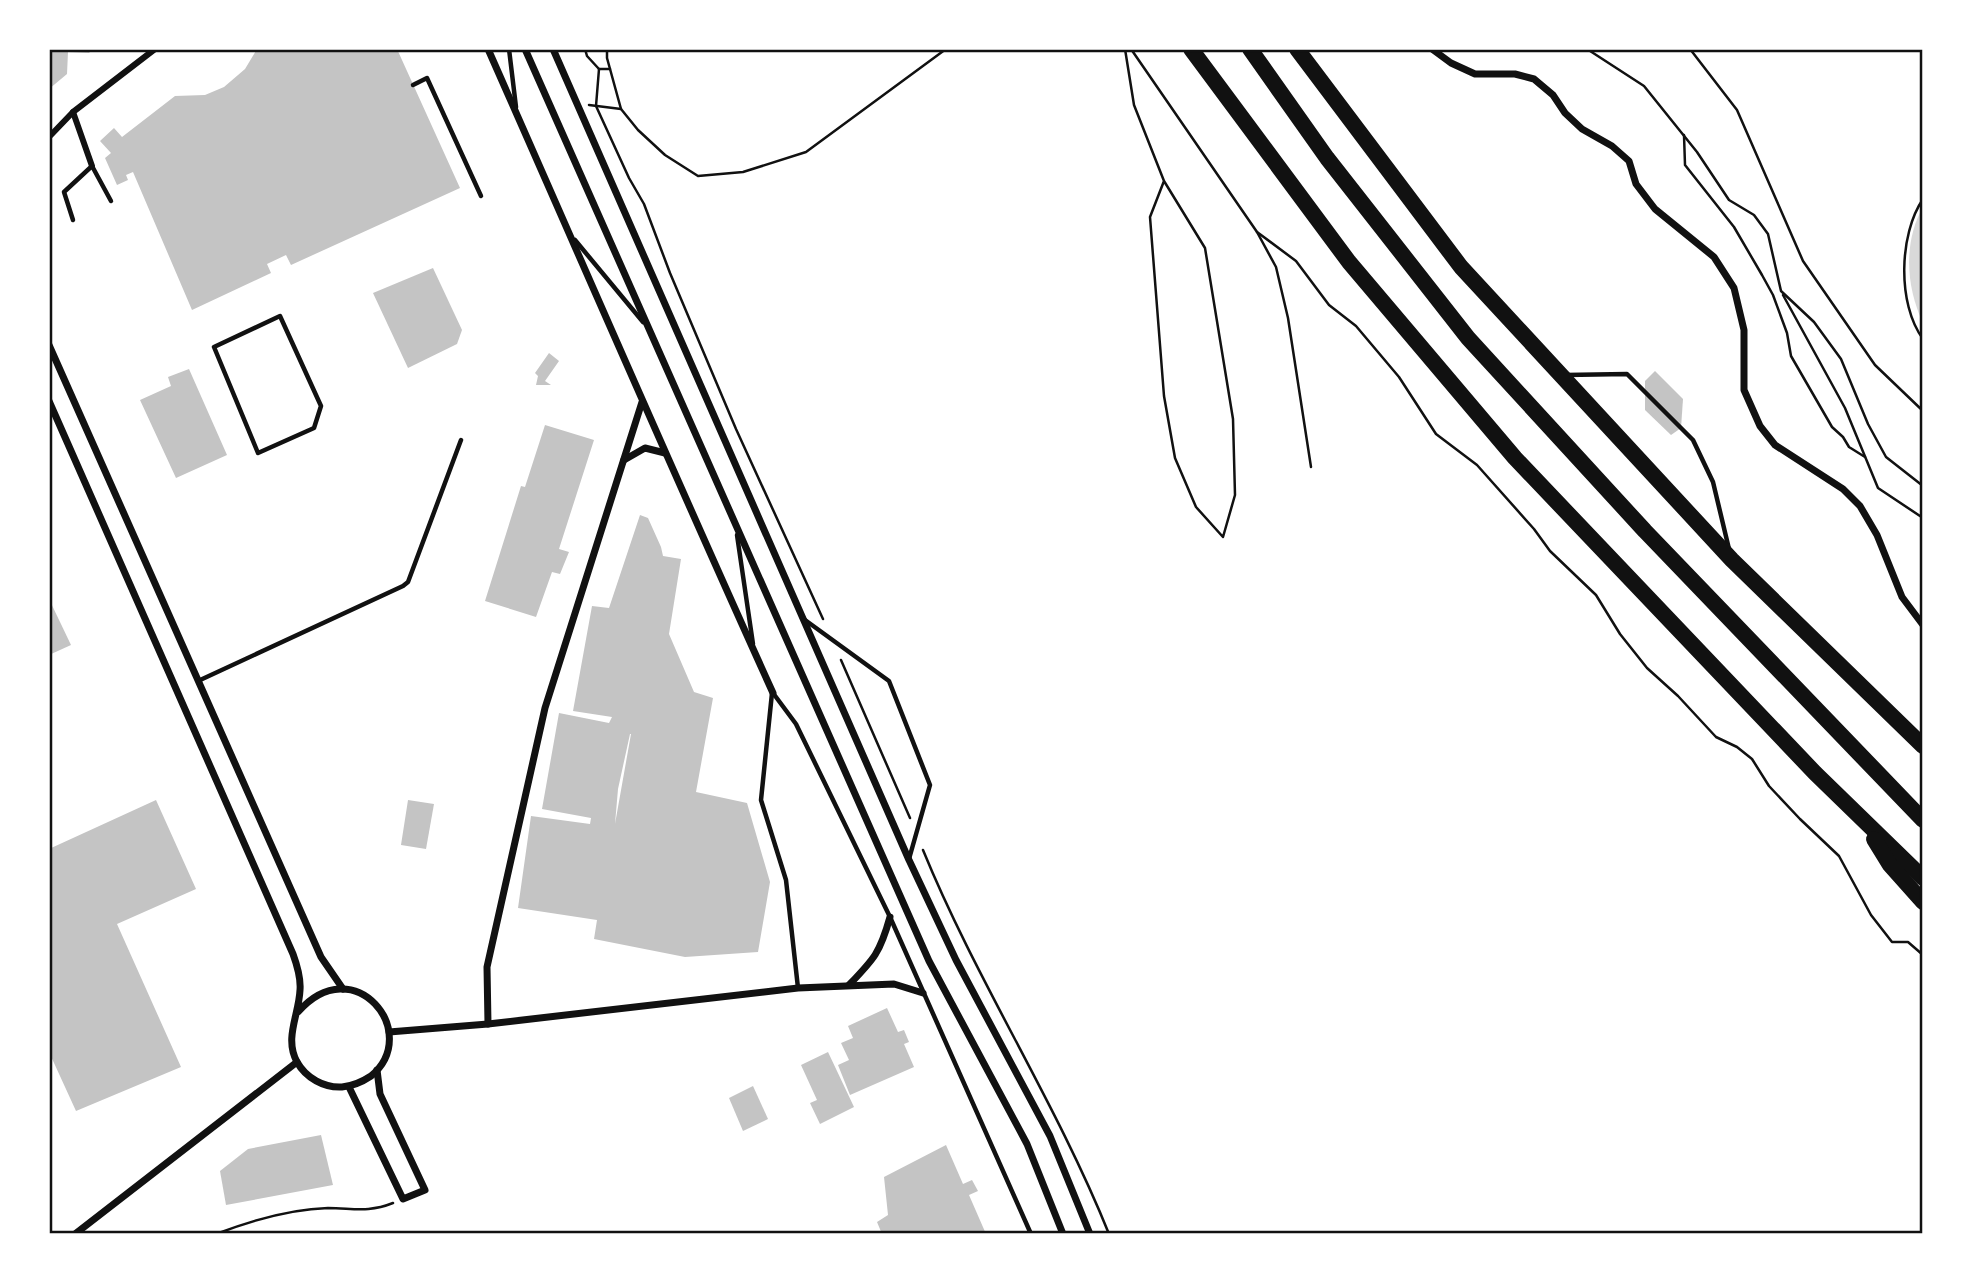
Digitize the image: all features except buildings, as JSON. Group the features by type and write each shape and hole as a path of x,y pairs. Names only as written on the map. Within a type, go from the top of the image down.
{"highway":[{"path":"1191,49 1349,262 1515,458 1866,825 1923,878"},
{"path":"1250,49 1326,158 1468,338 1645,531 1919,815"},
{"path":"1297,49 1461,267 1732,560 1923,746"},
{"path":"1866,825 1889,865 1923,902"}],"street":[{"path":"49,138 73,112 155,49"},
{"path":"488,49 773,693"},
{"path":"525,49 929,961 1027,1144 1063,1234"},
{"path":"553,49 909,860 956,960 1050,1136 1090,1234"},
{"path":"1432,49 1451,63 1475,74 1515,74 1534,79 1553,95 1565,113 1582,129 1612,146 1629,161 1636,184 1655,209 1714,257 1734,288 1744,330 1744,390 1760,426 1775,445 1843,489 1860,506 1877,535 1902,597 1923,625"},
{"path":"73,112 92,166"},
{"path":"49,345 321,957 343,989"},
{"path":"49,401 293,954 301,987 291,1037 291,1046 297,1062 314,1080 337,1087 349,1087 364,1081 385,1059 389,1046 385,1019 378,1007 356,991 325,991 309,999 298,1012"},
{"path":"488,1024 487,967 545,708 642,402"},
{"path":"624,460 645,448 665,453"},
{"path":"848,986 872,961 882,945 890,917"},
{"path":"389,1032 488,1024 798,988 894,984 908,986 923,993"},
{"path":"75,1234 297,1062"},
{"path":"349,1087 403,1199 425,1190 380,1094 377,1070"}],"lane":[{"path":"509,49 518,117"},
{"path":"413,85 427,78 481,196"},
{"path":"73,220 64,192 92,166 111,201"},
{"path":"572,237 653,333"},
{"path":"280,316 321,406 314,428 258,453 214,347 280,316"},
{"path":"1560,375 1627,374 1693,440 1713,482 1732,560"},
{"path":"198,681 408,582 461,440"},
{"path":"736,527 755,653"},
{"path":"802,618 889,681 930,785 909,860"},
{"path":"773,693 796,724 890,917 1031,1234"},
{"path":"773,693 761,800 786,880 798,988"}],"path":[{"path":"586,49 587,56 599,69 610,69"},
{"path":"607,49 621,109 664,155 698,176 743,172 806,152 946,49"},
{"path":"1125,49 1134,105 1164,181 1205,248 1233,419 1235,495 1223,537 1196,507 1175,458 1164,396 1150,218 1164,181"},
{"path":"1131,49 1258,232 1276,267 1288,317 1311,467"},
{"path":"1587,49 1644,86 1684,135 1729,200 1754,215 1768,234 1781,291 1846,408 1878,488 1923,518"},
{"path":"1690,49 1737,110 1804,261 1875,365 1923,411"},
{"path":"599,69 596,106 644,204 736,429 968,947 1086,1176 1109,1234"},
{"path":"576,104 621,109"},
{"path":"1684,135 1685,165 1734,227 1762,275 1773,295 1787,333 1791,356 1832,427 1849,447 1865,457"},
{"path":"1923,199 1910,229 1904,282 1909,310 1923,339"},
{"path":"1258,232 1296,261 1329,305 1356,326 1399,377 1436,434 1477,465 1550,551 1596,595 1620,634 1647,668 1716,737 1737,747 1752,759 1769,786 1800,820 1839,856 1871,915 1892,942 1908,942 1923,955"},
{"path":"1781,291 1814,322 1841,359 1867,424 1886,457 1923,486"},
{"path":"216,1234 304,1211 382,1208 403,1199"}],"shaded area":[{"path":"1923,207 1923,323 1913,295 1909,265 1912,235"}]}
